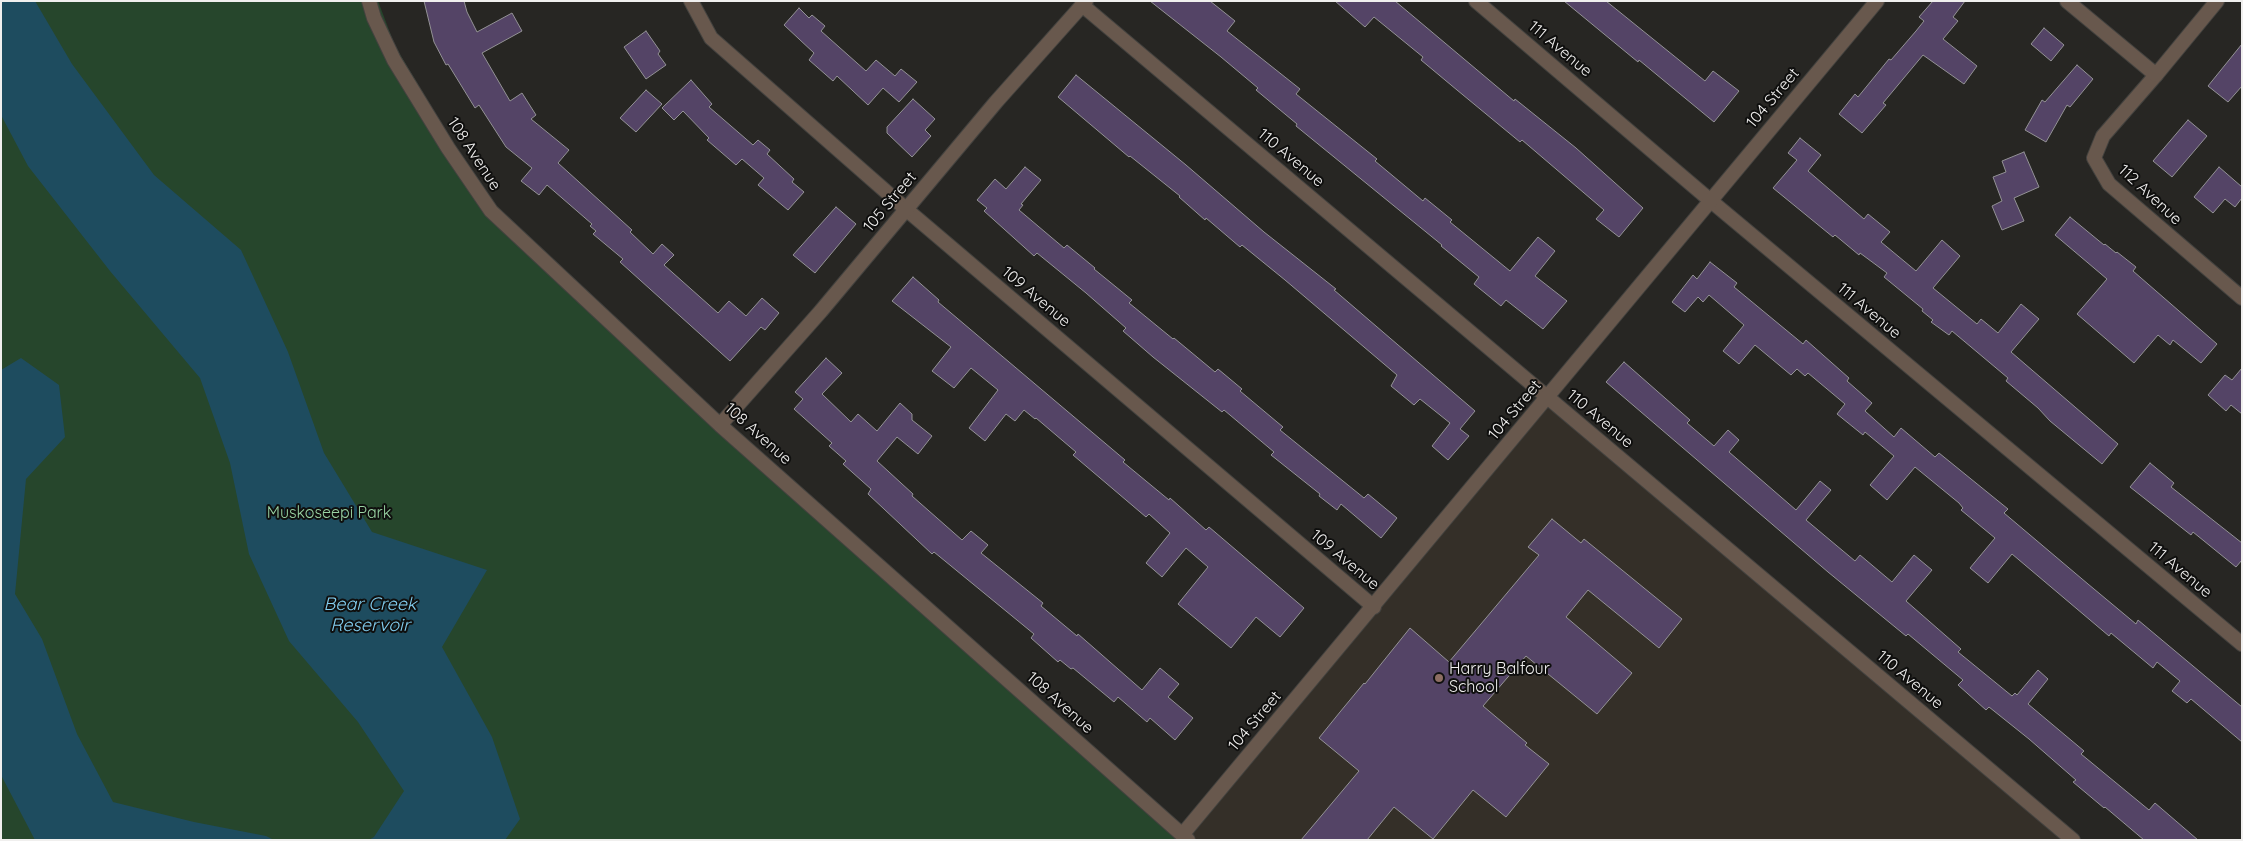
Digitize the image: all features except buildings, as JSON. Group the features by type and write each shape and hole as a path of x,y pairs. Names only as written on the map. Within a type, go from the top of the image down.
{"street":[{"name":"108 Avenue","path":"369,1 374,18 394,60 448,148 491,211 720,425 1182,838"},
{"name":"109 Avenue","path":"691,1 711,38 907,210 1374,607"},
{"name":"111 Avenue","path":"1476,1 1711,201 2242,644"},
{"name":"104 Street","path":"1182,838 1877,1"},
{"path":"2067,1 2156,75 2217,1"},
{"name":"105 Street","path":"720,425 821,311 996,102 1084,3"},
{"name":"110 Avenue","path":"1084,3 1548,398 2073,840"},
{"name":"112 Avenue","path":"2156,75 2103,136 2094,158 2109,184 2242,298"}],"shaded area":[{"path":"1548,398 2073,840 1188,840 1182,835"}],"green space":[{"name":"Muskoseepi Park","path":"1,1 378,1 395,46 505,230 1182,840 1,840"}],"water":[{"name":"Bear Creek Reservoir","path":"1,1 35,1 72,64 154,175 241,250 288,352 324,453 372,532 487,570 442,647 492,737 520,819 505,840 369,840 374,837 404,791 358,722 289,641 249,554 230,463 200,378 110,271 28,166 1,115"},
{"path":"21,358 59,385 65,437 26,479 15,594 42,639 77,734 113,802 194,822 266,836 274,840 35,840 1,775 1,370"}],"place":[{"name":"Harry Balfour School","path":"1439,678"}]}
